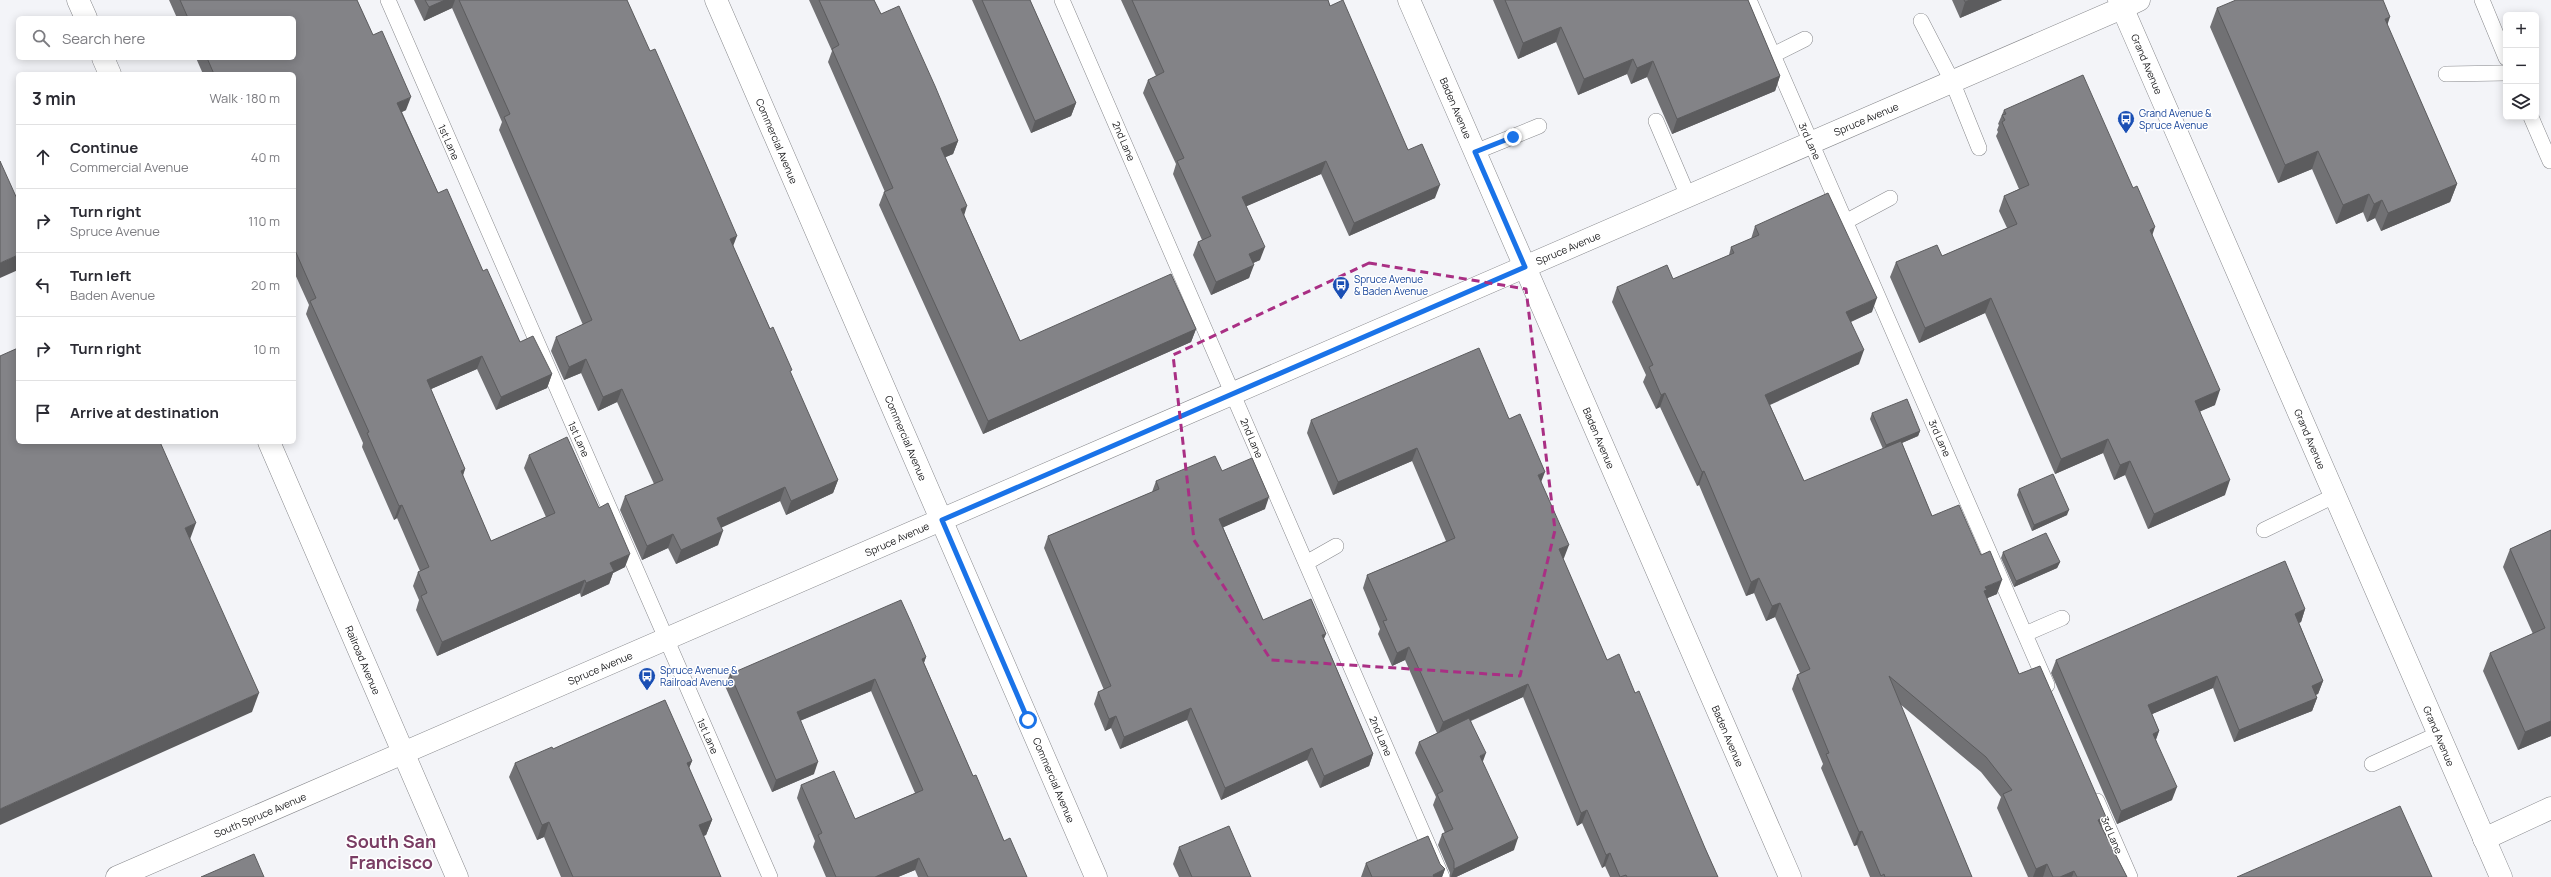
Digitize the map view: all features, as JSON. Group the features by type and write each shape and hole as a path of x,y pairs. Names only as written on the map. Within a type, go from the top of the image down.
{"main road":[{"path":"78,0 85,16"},
{"name":"Commercial Avenue","path":"716,0 1096,877"},
{"name":"Baden Avenue","path":"1409,0 1790,877"},
{"name":"Spruce Avenue","path":"403,753 1811,143 2127,3"},
{"name":"Grand Avenue","path":"2127,3 2334,496 2500,877"},
{"path":"104,60 109,72"},
{"name":"Railroad Avenue","path":"270,444 403,753 454,876"},
{"name":"South Spruce Avenue","path":"117,877 403,753"},
{"path":"2484,839 2551,808"}],"lane":[{"name":"1st Lane","path":"388,0 770,877"},
{"name":"2nd Lane","path":"1062,0 1442,877"},
{"name":"3rd Lane","path":"1749,0 2053,698"},
{"path":"2482,0 2503,51"},
{"path":"1921,21 1952,81 1979,148"},
{"path":"1773,55 1805,39"},
{"path":"2446,74 2503,73"},
{"path":"2532,120 2550,161"},
{"path":"1656,122 1688,196"},
{"path":"1475,152 1539,126"},
{"path":"1845,222 1890,198"},
{"path":"2264,530 2334,496"},
{"path":"1306,563 1336,546"},
{"path":"2025,634 2062,618"},
{"path":"2372,764 2438,734"},
{"name":"3rd Lane","path":"2090,784 2130,877"}],"highlighted area":[{"path":"1369,263 1526,289 1555,530 1520,676 1271,660 1194,540 1173,355"}],"building":[{"path":"180,0 357,0 373,35 382,31 411,97 397,103 438,193 447,189 483,271 487,269 520,342 533,336 552,374 501,397 482,356 427,380 465,469 461,471 491,541 555,513 529,455 567,437 599,508 608,503 630,554 610,563 614,571 586,583 585,580 442,642 421,596 427,593 418,572 429,567 402,505 399,506 367,433 369,432 310,301 316,298 296,253 296,72 213,72 208,60 296,60 296,16 187,16"},
{"path":"425,0 445,0 429,7"},
{"path":"459,0 627,0 650,51 655,49 705,162 737,236 730,239 770,329 773,327 792,370 790,371 838,480 791,501 785,487 717,518 723,531 681,550 673,534 647,546 625,496 663,480 622,389 603,397 586,359 569,367 556,337 592,320 504,117 510,114"},
{"path":"819,0 874,0 881,14 899,6 958,141 941,148 967,206 961,209 1020,341 1171,274 1196,329 988,421 884,192 893,188 832,49 839,45"},
{"path":"982,0 1030,0 1076,103 1035,121"},
{"path":"1132,0 1328,0 1330,6 1343,0 1408,150 1422,144 1440,185 1354,223 1326,161 1242,197 1265,247 1249,254 1254,265 1216,282 1198,242 1211,236 1177,161 1184,158 1148,80 1164,72"},
{"path":"1505,0 1748,0 1780,76 1677,119 1653,61 1637,68 1633,59 1584,79 1561,27 1523,43"},
{"path":"2236,0 2383,0 2390,17 2385,19 2457,184 2388,213 2382,200 2374,204 2369,194 2343,205 2318,151 2285,165 2217,8"},
{"path":"2083,75 2133,188 2137,186 2155,227 2150,230 2220,390 2195,401 2230,480 2154,514 2130,461 2120,465 2108,439 2061,459 1991,298 1925,328 1896,262 1937,245 1942,256 2017,224 2004,196 2029,185 2002,122 2005,120 2002,115 2006,114 2004,110"},
{"path":"0,161 16,197 16,256 0,263"},
{"path":"1828,193 1877,298 1846,312 1864,350 1765,395 1804,481 1901,441 1932,516 1959,505 1981,555 1990,551 2002,580 1985,587 1987,590 1984,591 2019,674 2040,666 2106,817 2098,820 2127,877 2077,877 2074,871 2060,877 2053,877 2047,864 2036,869 2003,794 2012,790 1986,757 1889,676 1972,877 1885,877 1884,874 1881,876 1862,831 1859,832 1826,754 1829,753 1797,675 1810,669 1780,603 1772,606 1759,578 1751,582 1704,471 1702,472 1665,393 1661,395 1649,367 1653,365 1617,287 1667,265 1673,279 1734,253 1731,247 1759,235 1755,226"},
{"path":"1479,348 1509,419 1520,414 1545,472 1538,475 1569,545 1559,549 1607,660 1619,654 1635,693 1639,691 1718,877 1627,877 1626,875 1620,877 1610,853 1606,855 1587,810 1581,813 1528,684 1443,722 1409,647 1397,653 1383,621 1387,620 1367,575 1455,538 1417,448 1338,482 1311,420"},
{"path":"16,349 16,444 161,444 196,523 185,528 259,693 0,809 0,356"},
{"path":"1907,399 1920,431 1886,445 1872,413"},
{"path":"1215,456 1222,471 1252,458 1269,497 1219,519 1263,620 1311,599 1326,634 1322,635 1373,754 1324,776 1312,748 1225,788 1191,708 1124,737 1116,716 1109,719 1098,692 1111,686 1048,536 1159,489 1156,481"},
{"path":"2053,474 2069,510 2034,525 2019,489"},
{"path":"2551,530 2551,721 2525,732 2490,653 2545,628 2510,549"},
{"path":"2046,533 2060,562 2016,581 2003,552"},
{"path":"2285,561 2305,609 2295,614 2323,681 2312,686 2317,698 2239,730 2217,676 2148,705 2159,731 2153,734 2177,787 2121,811 2056,660"},
{"path":"901,600 926,657 922,659 973,776 976,775 1004,841 1010,838 1027,877 928,877 919,858 875,877 836,877 818,835 822,833 801,785 834,771 855,819 923,790 875,679 797,712 818,762 776,780 730,674"},
{"path":"665,700 692,761 687,763 712,820 699,825 721,877 573,877 549,822 542,825 515,763 552,747 553,749"},
{"path":"1469,718 1486,753 1480,756 1518,838 1454,869 1454,862 1442,834 1453,829 1437,794 1443,791 1419,742"},
{"path":"2400,806 2432,877 2237,877"},
{"path":"1229,826 1251,877 1192,877 1179,847"},
{"path":"1428,836 1440,864 1445,869 1433,875 1434,877 1372,877 1366,863"},
{"path":"254,854 264,877 201,877"}],"place":[{"name":"Grand Avenue & Spruce Avenue","path":"2126,134"},
{"name":"Spruce Avenue & Baden Avenue","path":"1341,300"},
{"name":"Spruce Avenue & Railroad Avenue","path":"647,691"}],"district":[{"name":"South San Francisco","path":"391,852"}],"route":[{"path":"1028,720 942,520 1525,267 1475,152 1513,137"}]}
